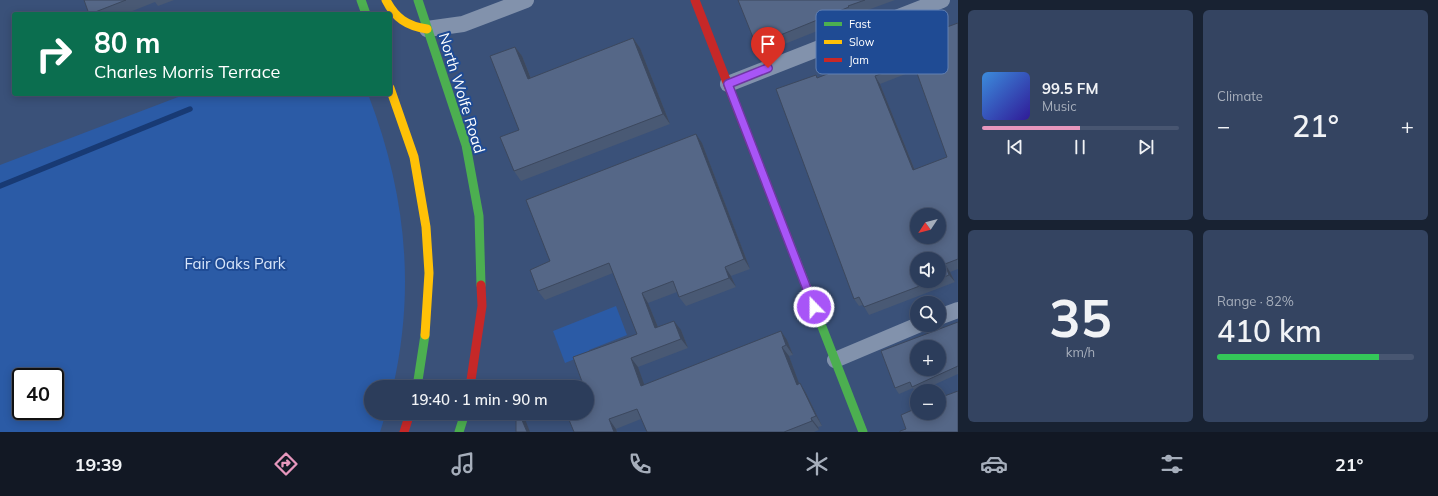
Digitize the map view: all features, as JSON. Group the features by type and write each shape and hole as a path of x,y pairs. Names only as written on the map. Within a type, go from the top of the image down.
{"main road":[{"path":"361,0 365,12"},
{"path":"386,0 394,14 405,24 427,29"},
{"name":"North Wolfe Road","path":"418,0 466,145 479,216 482,306 471,380"},
{"path":"695,0 863,432"},
{"path":"392,94 414,157 426,227 429,274 427,325 417,380"},
{"path":"404,432 408,420"},
{"path":"459,432 463,420"}],"street":[{"path":"427,29 463,24 526,0"},
{"path":"917,10 942,0"},
{"path":"728,84 816,49"},
{"path":"946,314 958,310"},
{"path":"835,360 910,328"}],"green space":[{"name":"Fair Oaks Park","path":"181,96 369,96 381,130 391,166 403,239 405,275 404,312 400,349 394,380 364,380 364,420 384,420 380,432 0,432 0,165"},
{"path":"616,306 627,335 589,350 590,353 565,363 553,331"}],"building":[{"path":"84,0 126,0 95,12 88,12"},
{"path":"738,0 865,0 842,10 816,10 816,20 756,45"},
{"path":"958,23 958,259 946,264 946,252 910,252 910,288 914,288 864,307 859,297 854,299 776,89 816,75 817,78 827,74 880,74 875,76 913,170 947,157 917,74 948,74 948,27"},
{"path":"633,38 663,114 514,171 500,137 519,130 490,56 515,47 528,79"},
{"path":"696,134 744,259 725,267 729,278 679,297 673,281 642,293 655,328 674,321 681,339 631,358 641,386 781,331 786,345 782,347 797,385 800,383 816,416 811,418 812,421 784,432 647,432 637,409 609,419 614,432 574,432 569,420 594,420 594,380 581,380 573,357 637,334 609,263 538,291 530,270 550,261 526,200"},
{"path":"946,267 949,275 946,276"},
{"path":"958,322 958,366 946,371 946,340 910,340 931,332 946,332 946,327"},
{"path":"910,340 910,376 936,376 919,384 911,384 910,382 895,388 881,351"},
{"path":"958,391 958,432 900,432 906,429 901,415 910,411 910,420 946,420 946,395"},
{"path":"516,420 522,420 527,432 516,432"}],"waterway":[{"path":"0,186 190,109"}],"traffic: fast":[{"path":"361,0 365,12"},
{"path":"418,0 466,145 479,216 481,285"},
{"path":"789,242 863,432"},
{"path":"418,380 425,335"},
{"path":"459,432 463,420"}],"traffic: slow":[{"path":"386,0 393,12 402,20 413,26 427,29"},
{"path":"392,94 414,157 426,227 429,273 425,335"}],"traffic: jam":[{"path":"695,0 789,242"},
{"path":"471,380 482,306 481,285"},
{"path":"404,432 408,420"}],"route":[{"path":"768,68 728,84 739,116 814,307"}]}
